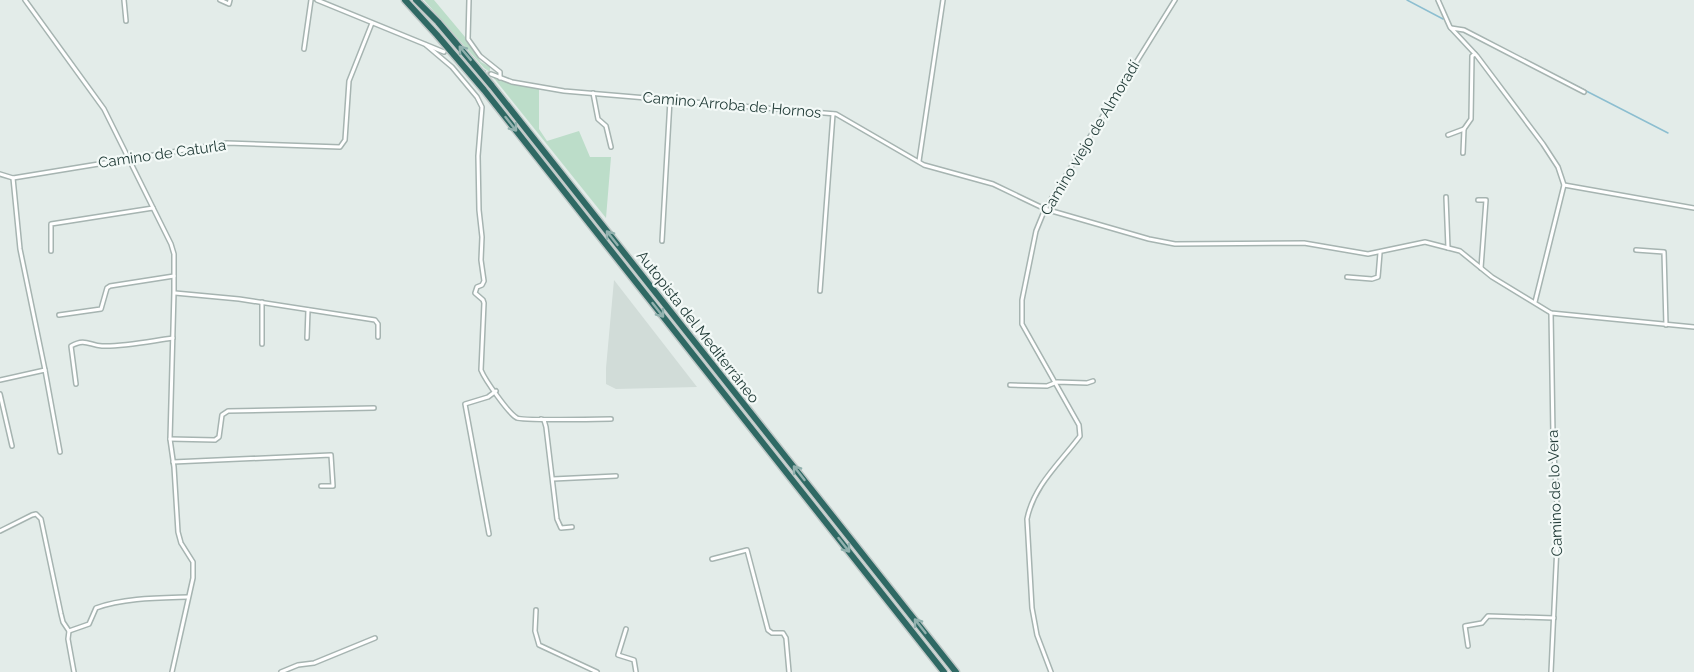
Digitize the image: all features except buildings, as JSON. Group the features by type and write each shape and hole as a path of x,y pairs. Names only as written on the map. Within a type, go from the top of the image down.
{"highway":[{"name":"Autopista del Mediterráneo","path":"405,0 491,99 944,672"},
{"name":"Autopista del Mediterráneo","path":"417,0 499,95 956,672"}],"street":[{"path":"25,0 104,109 171,244 174,292 170,440 174,462 178,532 193,562 193,578 172,672"},
{"path":"124,0 126,21"},
{"path":"220,0 229,3 230,0"},
{"path":"304,49 311,0"},
{"path":"317,0 444,52"},
{"path":"469,0 468,39 480,56 499,71 500,78"},
{"path":"919,162 943,0"},
{"name":"Camino viejo de Almoradí","path":"1051,672 1037,635 1032,608 1026,528 1030,506 1046,478 1080,436 1079,425 1022,324 1022,300 1036,231 1045,209 1175,0"},
{"path":"1438,0 1450,27 1475,54 1544,144 1558,166 1564,185 1535,302"},
{"name":"Camino de Caturla","path":"0,174 13,177 227,143 340,147 345,140 349,81 372,23"},
{"path":"1450,27 1464,30 1584,92"},
{"path":"426,45 452,67 477,97 482,107 478,156 481,260 484,280 475,293 484,303 481,370 484,378 507,410 521,420 611,419"},
{"path":"1463,153 1464,129 1471,119 1472,56 1475,54"},
{"name":"Camino Arroba de Hornos","path":"491,74 522,84 564,91 833,114 852,122 919,162 993,184 1045,209 1149,239 1175,244 1304,243 1359,253 1380,253 1412,243 1425,242 1460,251 1492,277 1551,313 1694,327"},
{"path":"593,93 598,119 606,126 611,147"},
{"path":"662,242 670,100"},
{"path":"820,291 833,114"},
{"path":"1448,135 1464,129"},
{"path":"13,177 20,249 60,452"},
{"path":"1564,185 1694,208"},
{"path":"1446,197 1448,248"},
{"path":"1478,200 1486,200 1481,268"},
{"path":"51,251 51,224 153,208"},
{"path":"1636,250 1664,252 1666,324"},
{"path":"1347,277 1372,279 1378,276 1380,253"},
{"path":"59,315 101,309 106,288 110,286 174,276"},
{"path":"174,292 375,320 378,324 378,337"},
{"path":"262,303 262,344"},
{"path":"307,338 308,310"},
{"name":"Camino de lo Vera","path":"1551,313 1553,435 1558,524 1551,672"},
{"path":"76,384 71,346 76,343 90,341 103,346 173,338"},
{"path":"0,380 45,370"},
{"path":"1010,385 1047,386 1054,383 1093,381"},
{"path":"489,534 465,404 496,392"},
{"path":"0,394 12,446"},
{"path":"170,440 215,440 219,437 222,415 228,411 374,408"},
{"path":"539,419 544,420 546,427 557,519 561,528 572,527"},
{"path":"174,462 332,455 333,486 321,486"},
{"path":"552,479 616,476"},
{"path":"0,531 32,515 36,514 41,519 61,614 69,631 68,639 74,672"},
{"path":"712,559 747,550 768,630 772,633 783,633 786,638 789,672"},
{"path":"69,631 89,624 96,609 105,605 153,598 188,597"},
{"path":"536,610 535,631 539,645 597,672"},
{"path":"1468,646 1465,626 1482,623 1488,616 1554,618"},
{"path":"626,629 618,655 634,660 636,672"},
{"path":"281,672 298,665 314,663 375,638"}],"shaded area":[{"path":"614,280 697,387 616,389 606,384"}],"green space":[{"path":"424,0 434,0 465,37 481,62 490,67 490,72 484,68"},
{"path":"493,77 539,89 539,129 547,141 579,131 590,157 611,157 606,218"}],"waterway":[{"path":"1407,0 1443,19"},
{"path":"1559,77 1668,133"}],"tunnel":[{"path":"460,60 473,66"},
{"path":"479,69 491,74"}]}
